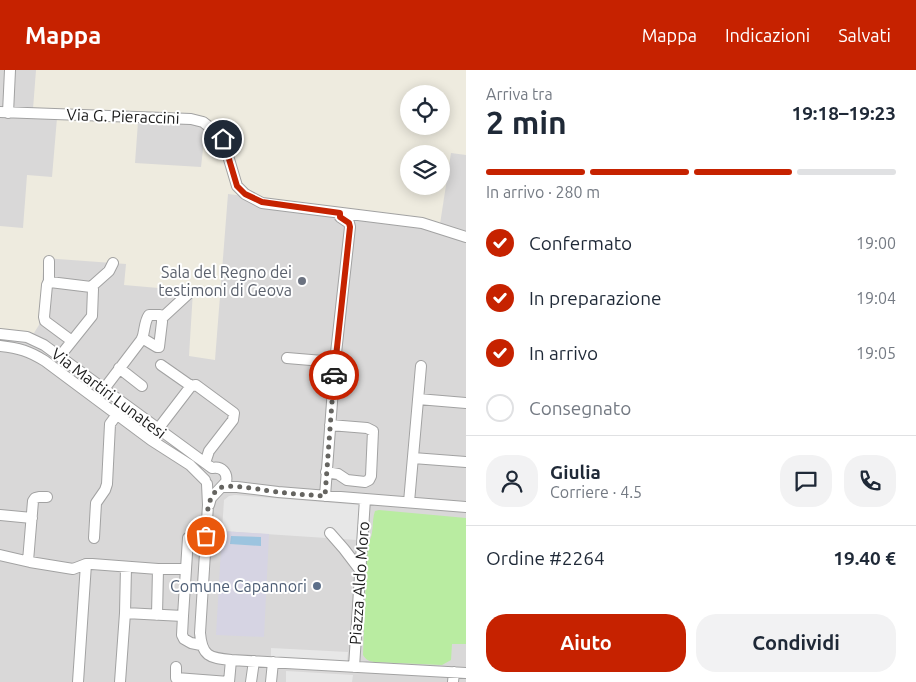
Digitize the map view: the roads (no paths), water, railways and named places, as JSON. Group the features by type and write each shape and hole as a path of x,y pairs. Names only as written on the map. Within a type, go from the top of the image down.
{"street":[{"path":"4,112 10,70"},
{"name":"Via G. Pieraccini","path":"4,112 191,118 203,122 223,139 237,186 245,194 262,202 422,223 466,237"},
{"path":"325,496 335,362 350,227 349,223 340,217 340,213"},
{"path":"49,261 49,281 46,285 44,317 72,341"},
{"path":"49,281 91,287 109,271 113,263"},
{"path":"60,356 92,316 93,289 91,287"},
{"path":"142,338 159,347 162,318 188,294"},
{"path":"104,389 142,338 149,315 160,315 162,318"},
{"name":"Via Martiri Lunatesi","path":"0,334 27,337 41,343 209,466 220,468 239,485 247,488"},
{"path":"34,354 41,343"},
{"name":"Via Martiri Lunatesi","path":"0,346 14,347 34,354 151,440 190,465 212,488 231,486 278,492 466,507"},
{"path":"287,358 335,362"},
{"path":"161,365 191,386 196,385 237,416 209,452 206,482 208,505 200,634 201,645"},
{"path":"409,502 421,366"},
{"path":"119,368 142,386"},
{"path":"158,429 191,386"},
{"path":"418,399 466,403"},
{"path":"94,538 96,503 107,484 110,424 124,404"},
{"path":"326,472 338,474 347,480 365,482 371,476 373,431 367,428 330,425"},
{"path":"413,458 466,462"},
{"path":"208,505 211,498 226,482 226,475"},
{"path":"28,561 34,498 39,496 46,497"},
{"name":"Piazza Aldo Moro","path":"354,667 365,499"},
{"path":"0,515 32,518"},
{"path":"330,533 360,570"},
{"name":"Piazza Aldo Moro","path":"206,536 197,535 188,538 182,635 184,639 191,643 201,645 204,652 210,656 231,660 354,667 453,677 466,673"},
{"path":"0,555 73,569 86,564 186,569"},
{"path":"78,682 86,564"},
{"path":"120,682 126,567"},
{"path":"157,615 158,569"},
{"path":"125,613 183,616"},
{"path":"176,667 176,678 229,682 231,660"},
{"path":"251,682 254,661"},
{"path":"271,682 273,662"}],"water":[{"path":"231,536 261,537 261,546 230,544"}],"place":[{"name":"Sala del Regno dei testimoni di Geova","path":"302,281"},
{"name":"Comune Capannori","path":"317,586"}]}
